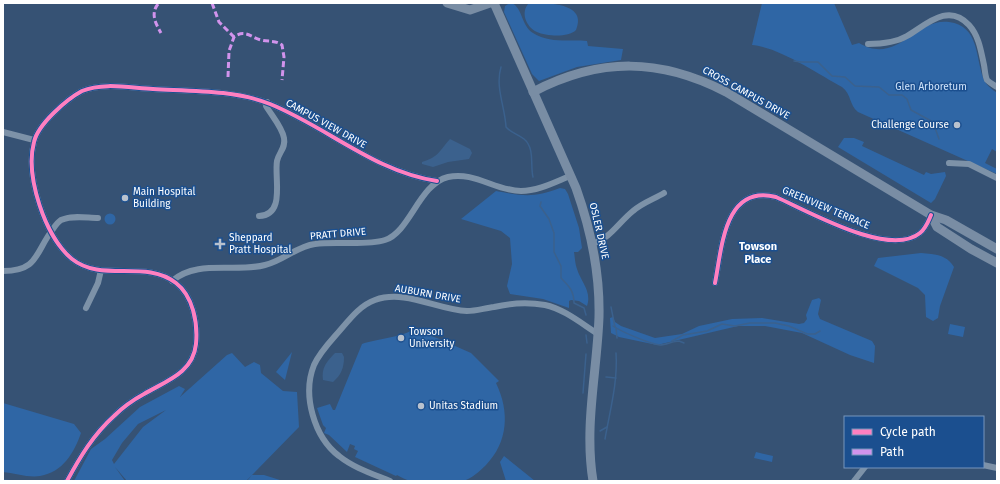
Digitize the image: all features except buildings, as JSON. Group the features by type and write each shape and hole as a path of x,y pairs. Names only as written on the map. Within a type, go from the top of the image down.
{"street":[{"path":"447,3 470,10 490,3"},
{"name":"OSLER DRIVE","path":"494,3 570,176 585,214 592,244 598,290 598,334 589,426 593,481"},
{"path":"868,44 884,44 898,40 928,21 942,16 956,17 966,22 976,36 987,79 997,87"},
{"name":"CROSS CAMPUS DRIVE","path":"533,92 578,73 611,67 648,67 694,77 736,98 931,215 946,220 997,249"},
{"name":"CAMPUS VIEW DRIVE","path":"34,140 44,125 62,106 82,92 98,87 204,92 267,102 394,168 413,176 437,181 450,176 462,176 521,191 536,189 570,176"},
{"path":"259,216 269,214 275,205 277,161 285,143 281,130 266,106 267,102"},
{"path":"3,132 34,140 32,174 42,209 50,232 58,245 73,260 87,268 101,270 142,271 172,280 184,292 193,310 196,341 191,360 185,369 177,376 134,399 111,418 88,445 68,479"},
{"path":"949,162 969,164 997,178"},
{"name":"PRATT DRIVE","path":"172,280 181,273 191,270 251,268 268,265 312,244 387,239 399,228 437,181"},
{"path":"592,244 608,237 625,218 639,206 664,193"},
{"name":"GREENVIEW TERRACE","path":"715,283 729,219 738,206 753,196 767,195 776,197 855,233 872,238 898,240 910,238 924,229 931,215"},
{"name":"CROSS CAMPUS DRIVE","path":"931,215 937,227 971,249 997,262"},
{"path":"3,271 20,269 31,264 36,259 50,232 60,221 68,218 98,218"},
{"path":"86,308 96,286 101,270"},
{"name":"AUBURN DRIVE","path":"390,481 352,464 334,452 321,437 316,426 312,408 311,379 316,362 326,346 365,305 379,299 394,297 466,311 507,304 535,304 554,308 598,334"},
{"path":"984,465 997,468"},
{"path":"854,481 864,468"}],"green space":[{"path":"510,3 517,7 526,26 533,33 546,39 587,41 588,46 623,49 621,60 577,67 539,81 532,74 504,12 505,6"},
{"path":"529,3 555,4 571,9 576,14 578,21 576,30 572,33 557,36 533,30 527,23 525,15 526,7"},
{"name":"Glen Arboretum","path":"762,3 834,3 852,45 859,43 872,48 884,49 895,45 926,26 937,22 949,22 959,25 966,30 975,44 984,80 988,86 997,93 997,152 992,149 985,163 997,169 997,174 858,112 842,87 786,56 763,47 752,45"},
{"path":"844,138 854,138 864,142 862,146 924,175 926,172 931,174 945,172 946,176 935,199 931,203 838,147"},
{"path":"560,188 565,189 568,194 579,228 582,248 578,252 574,252 576,267 587,291 587,306 579,301 571,300 569,301 569,308 543,299 510,294 507,286 512,264 510,238 501,231 461,219 496,191 535,195"},
{"path":"110,213 114,215 116,219 114,223 110,225 106,223 104,219 106,215"},
{"path":"921,253 936,255 944,258 954,267 940,306 938,318 933,321 926,317 925,295 918,288 874,266 878,258"},
{"path":"819,298 821,300 818,314 820,319 872,341 875,346 874,363 850,355 802,333 765,326 738,326 657,345 619,337 611,333 610,318 613,317 615,322 621,326 655,338 682,334 699,326 732,319 762,318 799,324 804,323 807,319 806,315 812,300"},
{"path":"950,324 965,327 963,337 948,334"},
{"name":"Unitas Stadium","path":"412,330 437,338 471,353 499,381 496,383 505,416 503,437 499,447 486,465 466,480 459,482 446,482 407,480 355,457 358,451 354,449 355,446 350,444 347,452 329,435 324,433 326,428 323,425 317,408 330,404 333,410 335,410 362,344"},
{"path":"292,352 285,380 276,372"},
{"path":"232,353 245,367 254,362 260,365 261,373 283,391 297,392 299,427 246,481 127,481 115,467 125,481 74,481 91,449 105,439 140,407 179,386 185,389 180,397 227,355","holes":["166,410 143,427 114,464 112,460 122,443 138,424"]},
{"path":"3,403 74,424 81,433 75,448 61,466 48,474 40,476 26,476 3,472"},
{"path":"756,452 773,456 772,462 754,458"},
{"path":"504,456 535,481 506,481 500,462"},
{"path":"252,475 264,475 283,481 247,481"}],"shaded area":[{"path":"450,139 470,149 472,153 469,159 448,162 433,167 422,164 422,162 435,156"},
{"path":"335,353 342,353 344,357 342,371 333,382 323,380 325,365"}],"waterway":[{"path":"794,61 818,62 832,76 845,77 855,86 879,87 889,95 902,95 907,99 911,110 933,122 939,139"},
{"path":"501,67 499,82 506,127 510,131 522,137 530,147 533,177"},
{"path":"541,202 540,206 549,219 554,233 554,252 561,266 561,278 570,289 573,295 574,303 584,308 586,315"},
{"path":"611,307 615,327"},
{"path":"672,341 683,335 707,331 722,324 735,326 750,323 775,323 789,326 807,334 815,334 820,331"},
{"path":"613,326 655,344 662,345 679,341 684,343"},
{"path":"616,328 617,338"},
{"path":"586,335 587,343"},
{"path":"605,439 615,385 616,353"},
{"path":"583,393 586,354"},
{"path":"606,377 616,378"},
{"path":"600,431 607,427"},
{"path":"3,480 12,481"}],"marked path":[{"path":"212,3 219,22 234,37"},
{"path":"158,4 154,11 154,15 161,33"},
{"path":"228,77 229,51 234,37 241,34 248,34 261,40 279,43 282,45 284,57 282,80"}],"cycle path":[{"path":"67,481 82,455 106,423 132,401 177,375 190,362 194,354 196,344 196,327 193,310 187,295 176,283 164,276 151,272 97,270 84,266 72,259 62,249 53,236 46,221 35,188 32,172 32,156 34,142 41,128 61,106 82,91 90,88 108,86 212,92 242,96 257,99 291,114 372,159 414,176 437,181"},
{"path":"715,283 720,253 729,222 736,209 746,200 759,196 776,197 848,230 889,240 906,239 920,233 931,215"}],"place":[{"name":"Challenge Course","path":"957,125"},
{"name":"Main Hospital Building","path":"125,198"},
{"name":"Sheppard Pratt Hospital","path":"220,244"},
{"name":"Towson University","path":"401,338"},
{"name":"Unitas Stadium","path":"421,406"}],"district":[{"name":"Towson Place","path":"758,252"}]}
